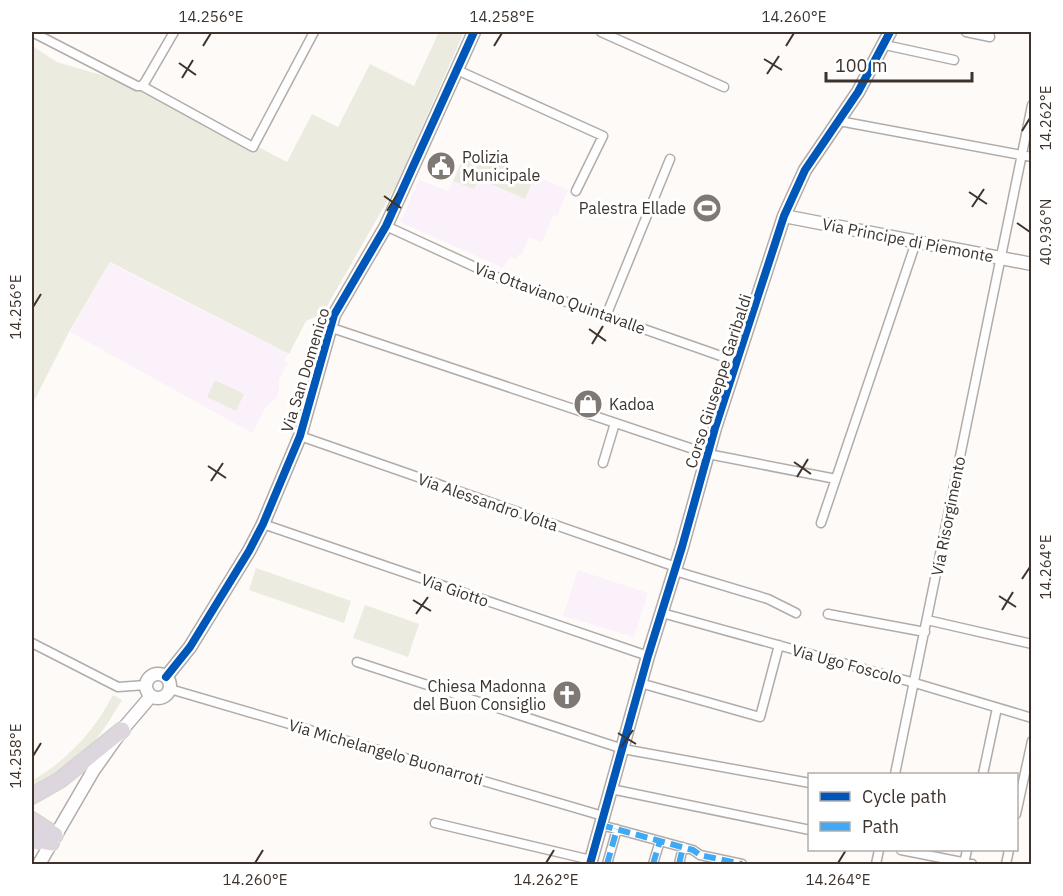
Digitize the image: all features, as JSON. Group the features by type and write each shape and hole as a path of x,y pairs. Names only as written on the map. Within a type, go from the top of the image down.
{"highway":[{"path":"32,796 60,780 122,730"},
{"path":"32,820 53,839"},
{"path":"32,839 53,839"}],"street":[{"path":"32,32 137,86 144,84 174,32"},
{"path":"144,84 253,147 314,32"},
{"name":"Via San Domenico","path":"168,683 249,551 263,524 300,436 329,327 342,298 389,228 474,32"},
{"path":"601,32 724,87"},
{"name":"Corso Giuseppe Garibaldi","path":"591,862 640,683 675,569 705,453 738,362 784,216 805,170 839,121 885,45 890,32"},
{"path":"966,32 990,37"},
{"path":"885,45 954,60"},
{"path":"457,70 603,136 576,191"},
{"name":"Via Risorgimento","path":"895,773 1032,105"},
{"path":"839,121 1032,157"},
{"path":"606,316 670,159"},
{"name":"Via Principe di Piemonte","path":"784,216 1032,264"},
{"name":"Via Ottaviano Quintavalle","path":"389,228 501,279 738,362"},
{"path":"820,523 916,242"},
{"path":"329,327 705,453 836,479"},
{"path":"603,463 615,423"},
{"name":"Via Alessandro Volta","path":"300,436 675,569 768,599 796,614"},
{"name":"Via Giotto","path":"263,524 648,656"},
{"name":"Via Ugo Foscolo","path":"662,613 1032,718"},
{"path":"828,615 925,632"},
{"path":"927,620 1032,644"},
{"path":"32,644 118,687 149,691 162,697 168,683 155,675 149,679 149,691 93,771 39,864"},
{"path":"640,683 760,717 779,645"},
{"path":"357,662 623,749 808,783"},
{"name":"Via Michelangelo Buonarroti","path":"168,683 602,820 617,829 693,850 700,855 742,864"},
{"path":"983,773 997,708"},
{"path":"1018,809 1032,741"},
{"path":"611,789 808,830"},
{"path":"435,823 591,862"},
{"path":"607,864 617,829"},
{"path":"653,864 660,841"},
{"path":"679,864 683,847"},
{"path":"910,851 967,864"}],"shaded area":[{"path":"439,32 464,32 397,184 323,313 306,321 289,354 110,262 69,332 32,405 32,46 57,62 145,88 287,162 312,114 338,127 370,64 414,86"},
{"path":"467,148 534,179 525,199 479,179 474,189 453,181"},
{"path":"536,176 568,190 557,216 553,215 542,242 529,237 522,255 519,254 516,259 510,257 503,268 400,222 419,180 448,191 453,181 474,189 478,179 525,199"},
{"path":"110,263 288,354 284,361 288,363 279,380 279,392 266,407 252,433 70,332"},
{"path":"215,380 244,394 236,411 207,397"},
{"path":"256,568 351,601 344,623 249,590"},
{"path":"578,570 648,593 634,637 563,616"},
{"path":"365,605 419,624 408,657 353,638"},
{"path":"113,695 122,700 91,745 64,770 32,790 32,781 78,744 97,722"}],"marked path":[{"path":"601,825 693,850 700,855 742,864"},
{"path":"607,864 617,829"},
{"path":"653,864 660,841"},
{"path":"679,864 683,847"}],"cycle path":[{"path":"166,677 190,647 263,524 300,436 334,315 386,226 474,32"},
{"path":"590,864 715,428 784,216 805,170 858,92 890,32"}],"place":[{"name":"Polizia Municipale","path":"441,166"},
{"name":"Palestra Ellade","path":"707,208"},
{"name":"Kadoa","path":"588,404"},
{"name":"Chiesa Madonna del Buon Consiglio","path":"567,695"}]}
